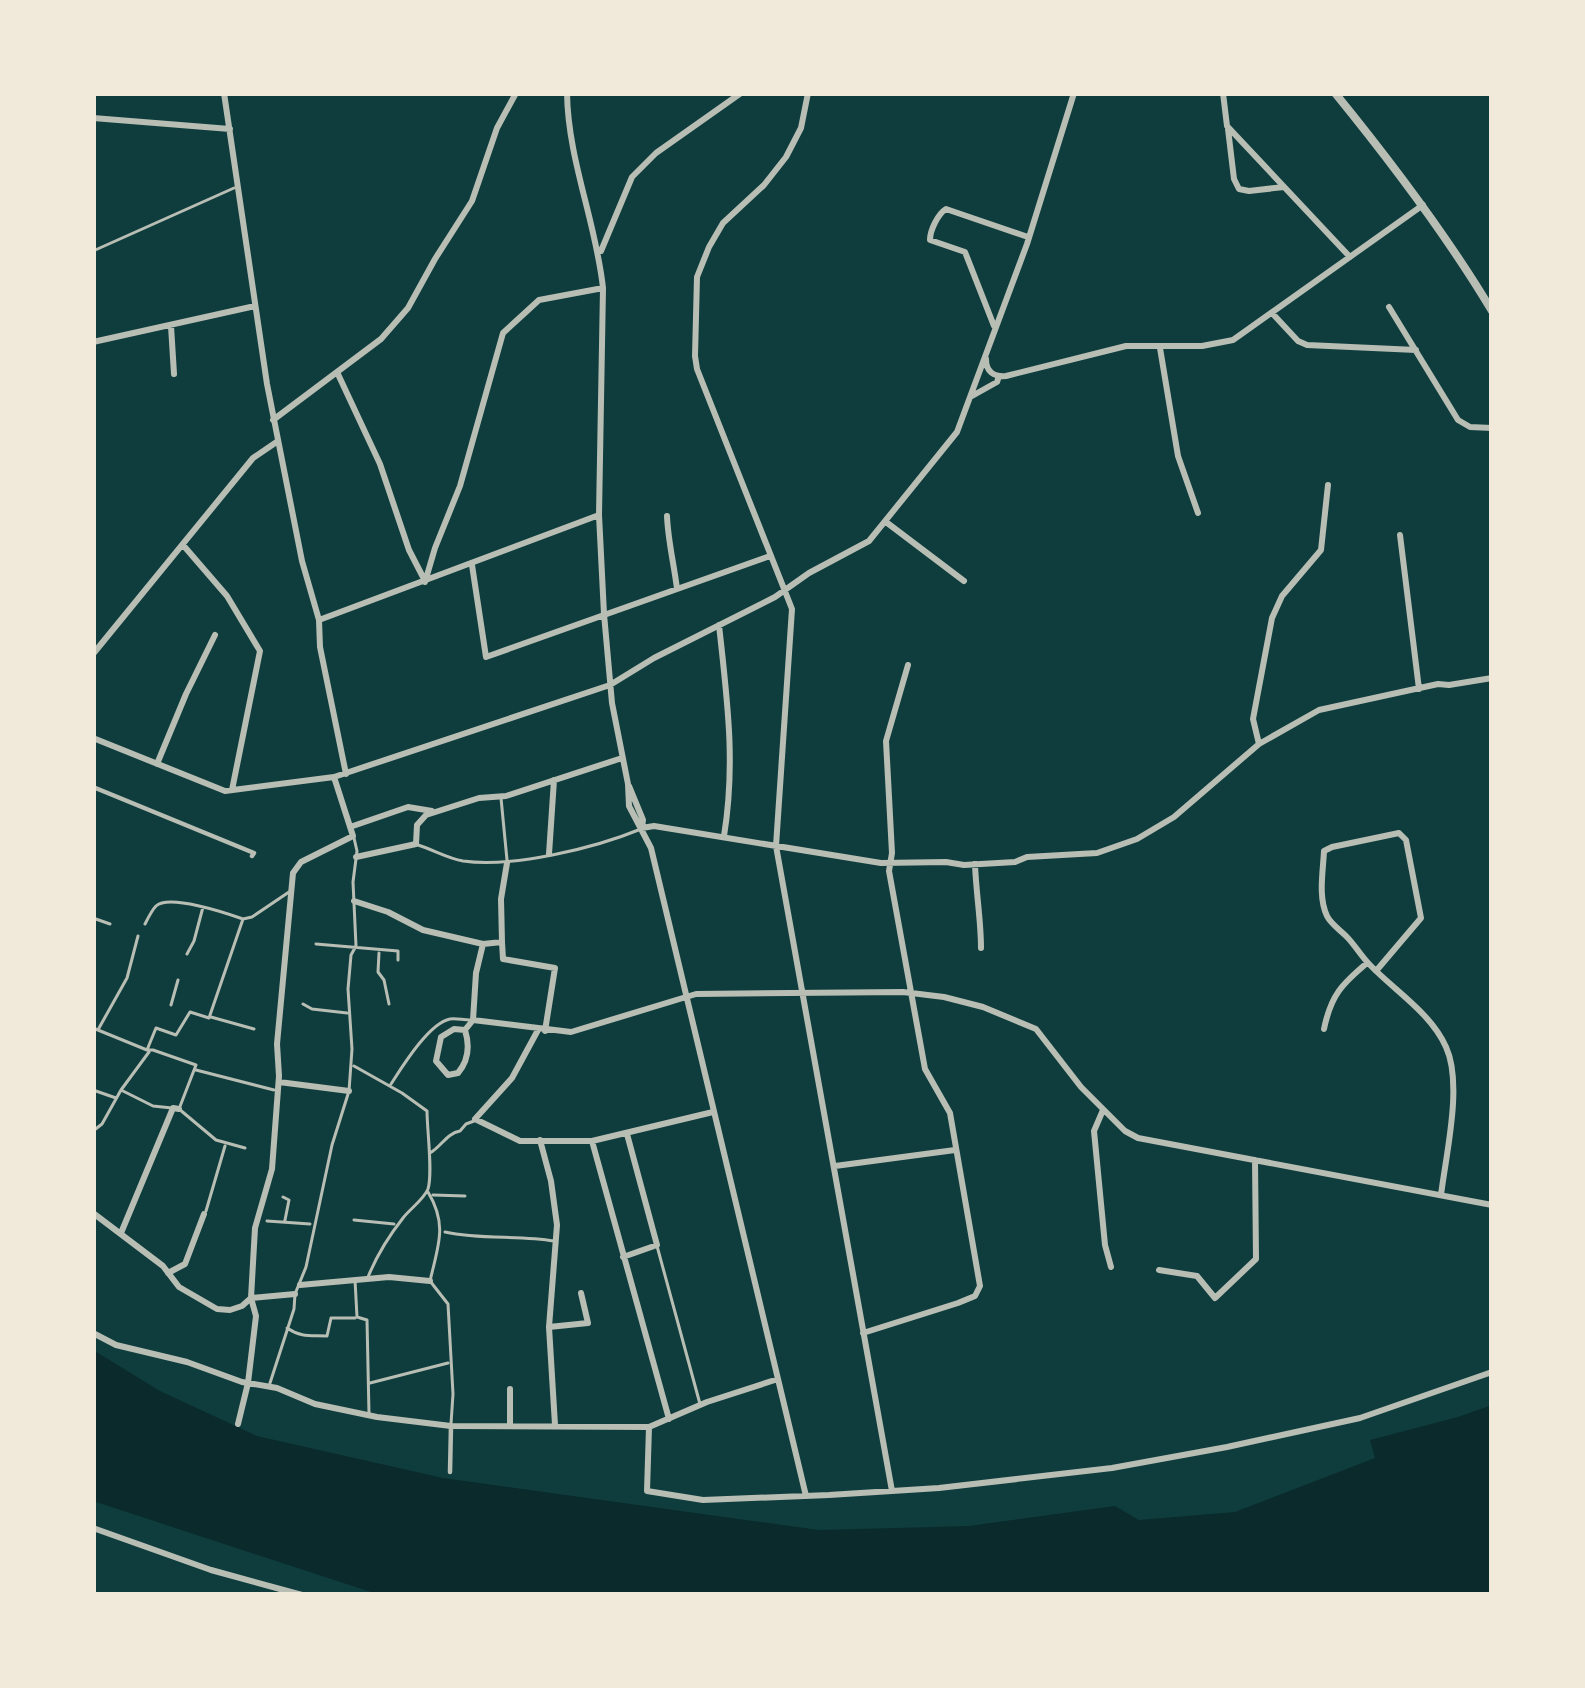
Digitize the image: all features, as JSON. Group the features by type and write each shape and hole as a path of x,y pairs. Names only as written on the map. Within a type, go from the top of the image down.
{"street":[{"path":"224,93 274,420 302,561 319,620 320,647 346,774"},
{"path":"274,420 381,340 408,308 472,200 497,128 516,93"},
{"path":"567,93 568,127 603,288 599,515 610,685 629,806 651,848 806,1496"},
{"path":"599,254 632,176 656,153 741,93"},
{"path":"808,93 801,128 786,157 764,185 722,223 697,277 698,369 792,609 776,846 892,1491"},
{"path":"93,738 225,790 334,778 610,685 869,541 951,441 1029,237 1074,93"},
{"path":"1223,93 1239,189 1284,187"},
{"path":"1335,93 1423,206 1492,311"},
{"path":"93,118 230,129"},
{"path":"1227,126 1350,257"},
{"path":"986,356 988,369 999,376 1126,346 1202,346 1232,340 1423,206"},
{"path":"996,329 965,252 930,240 930,234 946,209 1029,237"},
{"path":"425,582 460,486 503,333 539,300 603,288"},
{"path":"93,342 255,306"},
{"path":"1389,308 1458,420 1470,427 1492,428"},
{"path":"1272,314 1306,345 1416,350"},
{"path":"170,326 174,374"},
{"path":"1160,346 1178,456 1198,513"},
{"path":"337,371 380,464 425,582"},
{"path":"970,398 998,382 999,376"},
{"path":"93,654 253,458 278,441"},
{"path":"1259,744 1253,719 1272,619 1282,596 1321,550 1328,484"},
{"path":"319,620 599,515"},
{"path":"667,516 677,589"},
{"path":"886,522 964,581"},
{"path":"1400,535 1419,689"},
{"path":"182,544 227,596 260,651 232,790"},
{"path":"472,565 486,657 770,556"},
{"path":"719,625 731,731 724,838"},
{"path":"158,764 215,635"},
{"path":"863,1333 958,1303 975,1296 980,1286 950,1113 925,1069 889,871 886,741 908,665"},
{"path":"643,828 890,863 974,865 1097,853 1174,817 1259,744 1319,710 1438,684 1492,678"},
{"path":"356,857 416,844 421,819 438,811 622,758"},
{"path":"334,778 351,832"},
{"path":"549,854 554,781"},
{"path":"93,788 254,853 252,856"},
{"path":"238,1424 256,1316 251,1298 255,1228 272,1169 292,873 351,832 408,807 438,811"},
{"path":"1376,971 1420,918 1406,840 1399,833 1324,851 1322,894 1328,919 1367,963 1427,1019 1446,1046 1453,1069 1442,1195"},
{"path":"507,862 501,899 502,959 555,968 542,1031 512,1078 476,1119 520,1141 592,1141 713,1112"},
{"path":"974,865 980,948"},
{"path":"354,901 423,930 483,944 502,942"},
{"path":"465,1030 472,1020 483,944"},
{"path":"1324,1028 1336,994 1367,963"},
{"path":"472,1020 572,1033 688,995 912,993 944,997 1036,1029 1081,1088 1124,1131 1138,1138 1492,1205"},
{"path":"454,1028 465,1030 470,1043 465,1065 448,1075 436,1061 441,1037 454,1028"},
{"path":"278,1087 349,1090"},
{"path":"121,1233 176,1109"},
{"path":"1103,1110 1094,1131 1105,1245 1112,1267"},
{"path":"623,1257 657,1245 627,1134"},
{"path":"541,1140 557,1225 549,1327 555,1425"},
{"path":"592,1141 669,1419"},
{"path":"835,1166 956,1150"},
{"path":"1159,1270 1196,1276 1215,1298 1256,1259 1255,1160"},
{"path":"93,1213 179,1287 217,1309 230,1310 251,1298 295,1294"},
{"path":"168,1273 185,1264 204,1214"},
{"path":"300,1285 389,1277 430,1281"},
{"path":"549,1327 588,1323 581,1293"},
{"path":"93,1333 116,1345 315,1404 451,1426 649,1427 778,1379"},
{"path":"649,1427 647,1492 703,1499 892,1491 1112,1468 1227,1447 1360,1418 1492,1372"},
{"path":"510,1389 510,1426"},
{"path":"450,1472 451,1426"},
{"path":"93,1528 277,1592 302,1595"}],"lane":[{"path":"93,250 238,185"},
{"path":"501,796 507,862"},
{"path":"416,844 462,860 507,862 592,845 643,828"},
{"path":"269,1387 307,1267 332,1145 349,1090 356,857 351,832"},
{"path":"145,924 154,908 169,902 252,917 290,890"},
{"path":"187,954 203,906"},
{"path":"93,918 110,924"},
{"path":"209,1017 243,919"},
{"path":"138,936 127,978 96,1029 195,1068 278,1087"},
{"path":"316,944 398,952 398,960"},
{"path":"379,951 377,972 384,980 389,1004"},
{"path":"171,1005 178,980"},
{"path":"303,1004 348,1013"},
{"path":"93,1131 149,1050 156,1028 176,1035 190,1012 254,1029"},
{"path":"389,1085 415,1046 439,1023 472,1020"},
{"path":"352,1066 427,1111 430,1193 442,1232 430,1281 448,1304 451,1426"},
{"path":"176,1109 195,1068"},
{"path":"93,1090 118,1099"},
{"path":"121,1090 153,1106 176,1109 207,1134 245,1148"},
{"path":"429,1154 452,1132 476,1119"},
{"path":"204,1214 226,1144"},
{"path":"367,1278 381,1247 430,1193 465,1196"},
{"path":"283,1197 290,1200 285,1221"},
{"path":"354,1220 398,1225"},
{"path":"267,1221 310,1224"},
{"path":"442,1232 556,1241"},
{"path":"657,1245 700,1406"},
{"path":"355,1279 357,1317"},
{"path":"287,1328 313,1338 326,1336 331,1318 367,1320 369,1415"},
{"path":"368,1383 450,1363"}],"water":[{"path":"93,1350 160,1391 257,1436 443,1478 819,1530 969,1526 1115,1506 1139,1520 1235,1512 1375,1458 1370,1440 1492,1405 1492,1595 380,1595 93,1501"}]}
